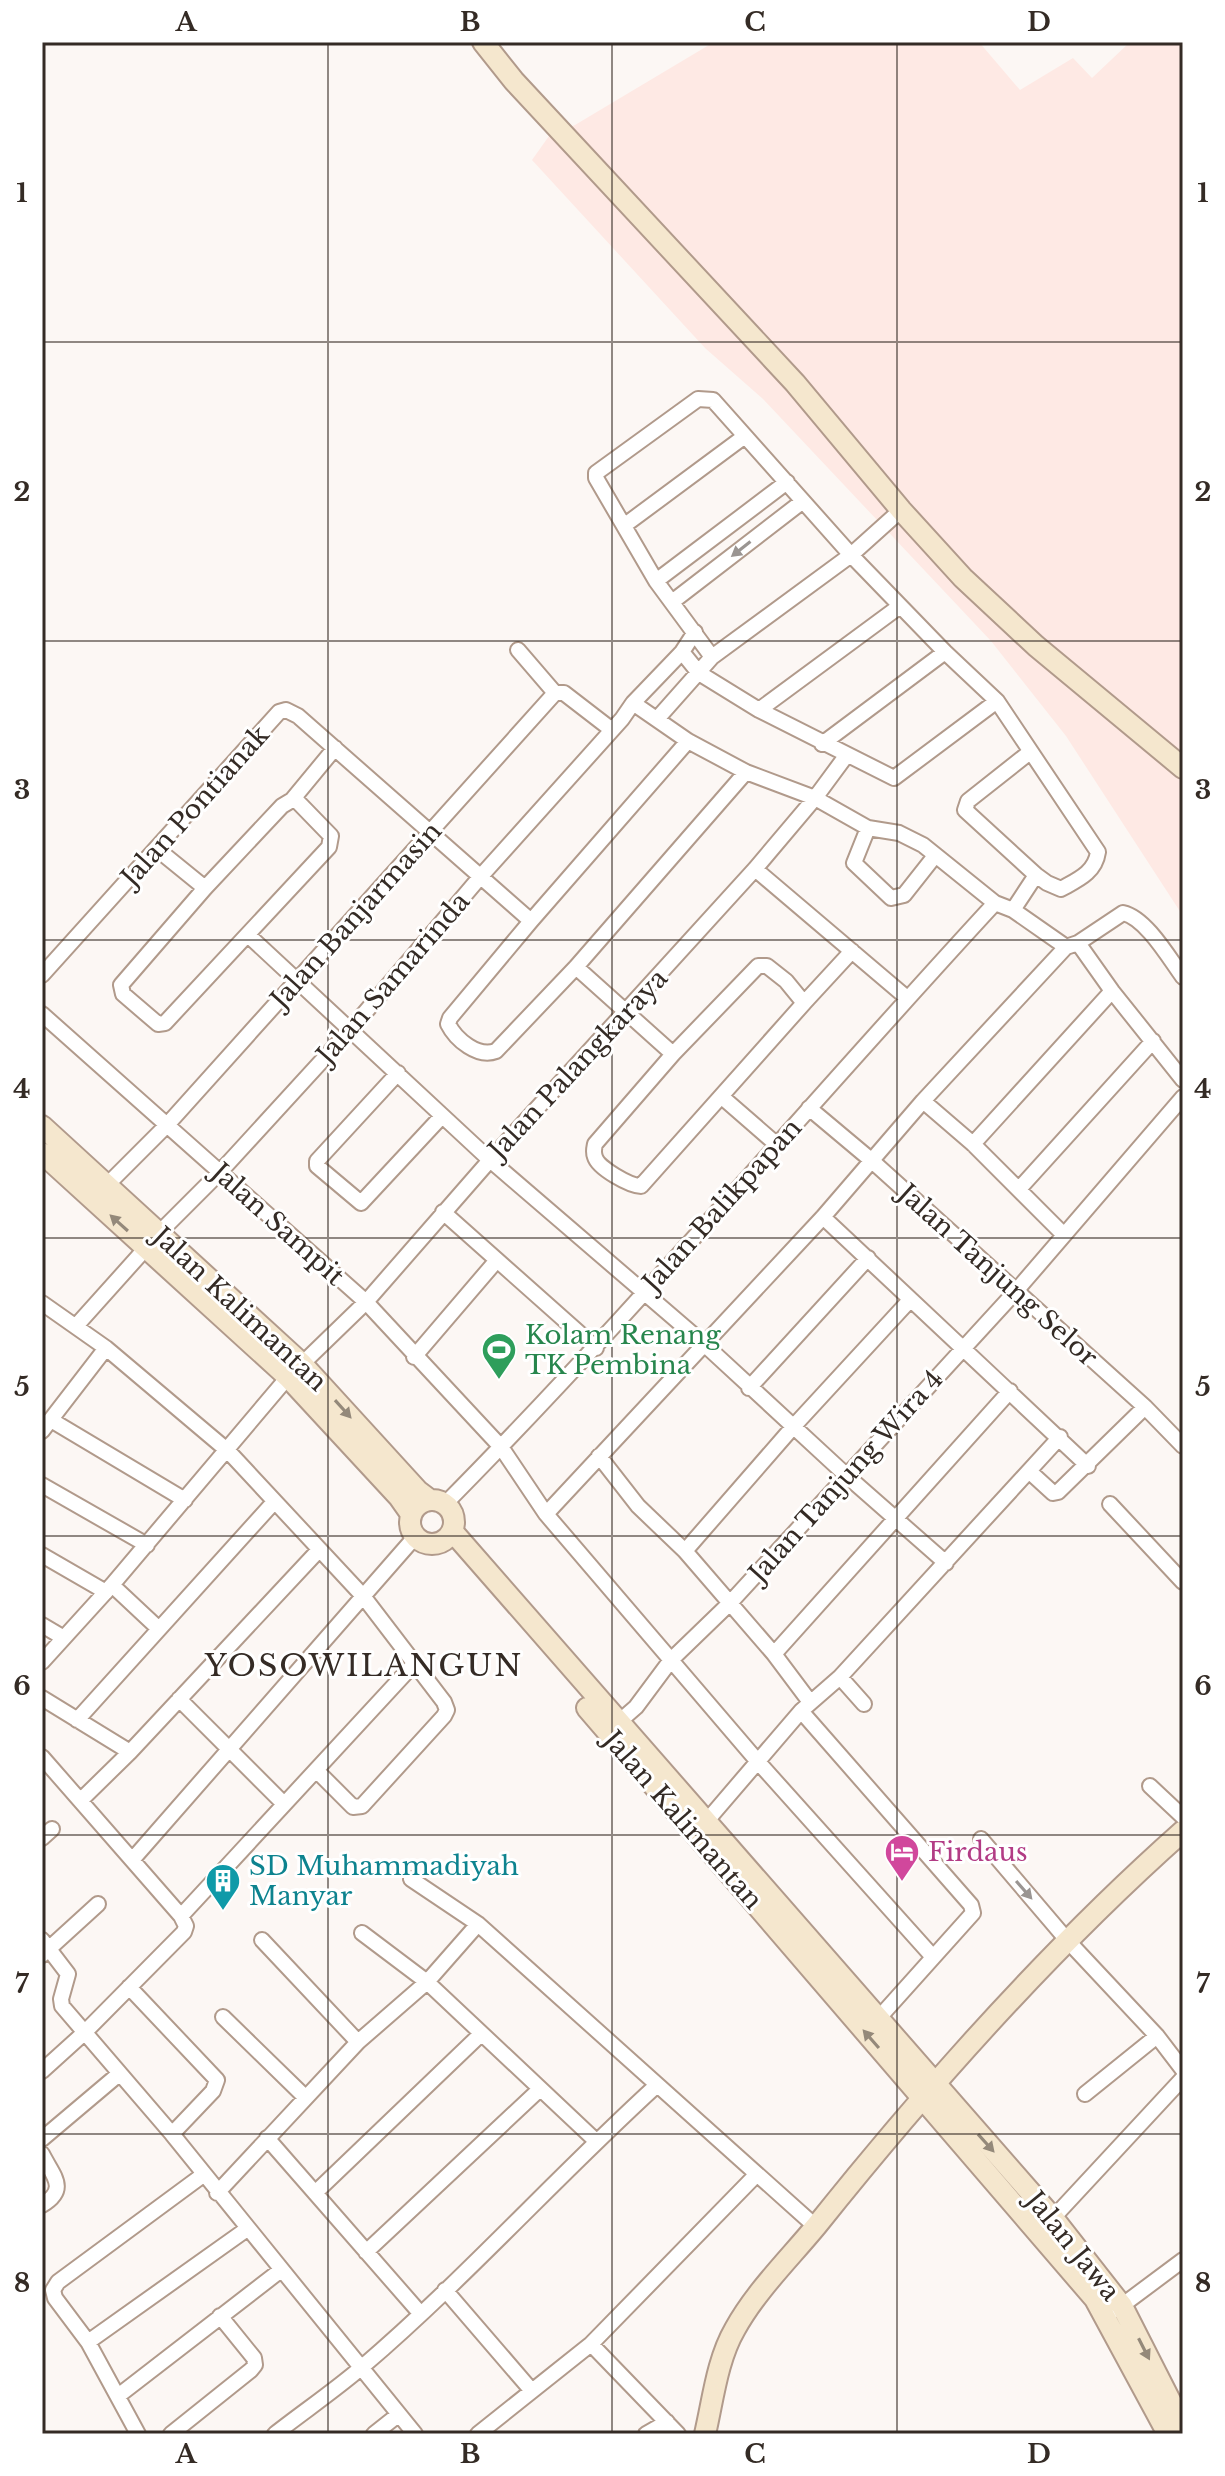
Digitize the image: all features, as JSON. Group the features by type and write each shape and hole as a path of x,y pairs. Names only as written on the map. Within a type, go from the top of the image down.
{"main road":[{"path":"483,42 514,81 795,383 893,517 1036,646 1183,768"},
{"name":"Jalan Kalimantan","path":"42,1126 107,1185 153,1240"},
{"name":"Jalan Kalimantan","path":"42,1153 153,1240 295,1370 418,1491 438,1502"},
{"name":"Jalan Kalimantan","path":"295,1370 411,1514"},
{"path":"438,1502 454,1517 448,1537 428,1545 415,1537 411,1530 411,1514 416,1507 438,1502"},
{"name":"Jalan Kalimantan","path":"448,1537 928,2092"},
{"name":"Jalan Kalimantan","path":"612,1727 705,1823 768,1907 877,2020 928,2092"},
{"path":"705,2434 719,2370 734,2330 779,2269 857,2173 1067,1940 1183,1831"},
{"name":"Jalan Jawa","path":"928,2092 1053,2218 1114,2311 1183,2426"},
{"name":"Jalan Jawa","path":"928,2092 1067,2264 1114,2311 1168,2434"}],"street":[{"path":"712,657 656,581 596,478 600,468 698,399 713,400 851,555 997,701 1098,852 1086,875 1061,889 1036,875 965,810 965,806 1030,752"},
{"path":"625,525 745,436"},
{"path":"656,581 787,482"},
{"path":"672,602 803,501"},
{"path":"657,719 712,657 851,555 893,517"},
{"path":"759,710 900,606"},
{"name":"Jalan Samarinda","path":"76,1326 351,1029 481,876 617,725 633,703 682,652 695,632"},
{"path":"518,650 555,693 564,693 617,725"},
{"path":"682,652 699,673 759,710 894,778 997,701"},
{"path":"822,744 945,652"},
{"name":"Jalan Banjarmasin","path":"107,1185 167,1125 555,693"},
{"path":"633,703 688,741 746,772 815,798 868,828 899,833 923,845 934,857 995,903 1013,910 1072,945 1183,1080"},
{"name":"Jalan Pontianak","path":"42,975 279,712 286,710 298,716 531,921"},
{"path":"688,741 450,1018 448,1024 452,1032 477,1052 488,1054 496,1051 576,967 746,772"},
{"path":"292,800 298,802 331,836 332,841 165,1023 158,1024 123,994 121,985 205,888 282,806 292,800 335,748"},
{"name":"Jalan Palangkaraya","path":"42,1662 109,1589 295,1370 366,1302 443,1212 755,869 846,756"},
{"path":"868,828 854,863 891,898 904,895 934,857"},
{"path":"157,849 205,888"},
{"path":"755,869 907,998"},
{"path":"1013,910 1036,875"},
{"name":"Jalan Balikpapan","path":"438,1502 501,1447 596,1348 995,903"},
{"path":"546,1514 823,1217 923,1101 1072,945 1127,913 1141,922 1183,977"},
{"path":"248,935 490,1160 703,1343 749,1388 946,1563"},
{"path":"804,1003 786,981 767,966 752,969 595,1144 593,1154 597,1162 629,1184 641,1186 852,951"},
{"path":"576,967 673,1054"},
{"path":"973,1144 1112,991"},
{"name":"Jalan Sampit","path":"42,1014 366,1302 501,1447 546,1514 759,1763 933,1957"},
{"path":"1019,1189 1153,1041"},
{"path":"398,1073 317,1161 317,1166 361,1203 442,1116"},
{"path":"722,1097 776,1144"},
{"name":"Jalan Tanjung Wira 4","path":"612,1727 636,1707 671,1660 730,1603 1016,1291 1183,1097"},
{"path":"923,1101 973,1144 1063,1234"},
{"name":"Jalan Tanjung Selor","path":"809,1108 1145,1407 1183,1446"},
{"path":"443,1212 596,1348"},
{"path":"823,1217 1088,1466"},
{"path":"749,1388 868,1258"},
{"path":"414,1357 497,1260"},
{"path":"685,1551 910,1300"},
{"path":"42,1303 106,1348 228,1451 363,1596 444,1702 447,1710 444,1716 362,1806 353,1807 316,1770"},
{"path":"106,1348 46,1425 185,1500"},
{"path":"774,1654 1010,1391"},
{"path":"1030,1472 1053,1493 1058,1492 1145,1407"},
{"path":"705,1823 805,1707 840,1677 1060,1437"},
{"path":"599,1456 638,1506 685,1551 774,1654 805,1707 971,1905 973,1913 969,1919 877,2020"},
{"path":"42,1485 147,1545"},
{"path":"77,1720 274,1502"},
{"path":"1110,1504 1183,1582"},
{"path":"133,1859 415,1537"},
{"path":"81,1800 318,1551"},
{"path":"42,1555 109,1589 159,1629"},
{"path":"42,1625 64,1638"},
{"path":"181,1916 414,1664"},
{"path":"840,1677 864,1704"},
{"path":"42,1698 130,1752"},
{"path":"179,1699 284,1804"},
{"path":"42,1757 133,1859 186,1926 184,1932 84,2033 42,2071"},
{"path":"1150,1786 1183,1817"},
{"path":"981,1839 1067,1940 1180,2061"},
{"path":"411,1879 478,1924 815,2226"},
{"path":"98,1904 45,1948 68,1974 62,2006 172,2134 415,2434"},
{"path":"217,2193 358,2042 427,1982 478,1924"},
{"path":"362,1933 427,1982 596,2141"},
{"path":"262,1940 358,2042"},
{"path":"129,1987 216,2076 217,2084 213,2091 172,2134"},
{"path":"223,2017 305,2097"},
{"path":"315,2193 481,2034"},
{"path":"1085,2094 1157,2036"},
{"path":"42,2139 119,2074"},
{"path":"1053,2218 1183,2078"},
{"path":"275,2434 361,2368 657,2085"},
{"path":"366,2252 540,2089"},
{"path":"267,2138 420,2313"},
{"path":"42,2154 58,2192 42,2205"},
{"path":"478,2434 591,2344 757,2174"},
{"path":"138,2434 88,2342 55,2298 53,2290 58,2282 203,2175"},
{"path":"88,2342 247,2229"},
{"path":"1114,2311 1183,2260"},
{"path":"118,2396 281,2270"},
{"path":"445,2290 532,2391"},
{"path":"171,2434 255,2365 254,2358 220,2316"},
{"path":"591,2344 678,2434"},
{"path":"374,2434 398,2415"},
{"path":"646,2434 667,2422"}],"shaded area":[{"path":"714,42 979,42 1020,90 1073,58 1092,78 1130,42 1183,42 1183,916 1066,736 991,641 763,399 705,348 532,160 549,136 575,125"}],"place":[{"name":"Kolam Renang TK Pembina","path":"499,1381"},
{"name":"Firdaus","path":"902,1883"},
{"name":"SD Muhammadiyah Manyar","path":"223,1912"}],"district":[{"name":"YOSOWILANGUN","path":"364,1665"}]}
